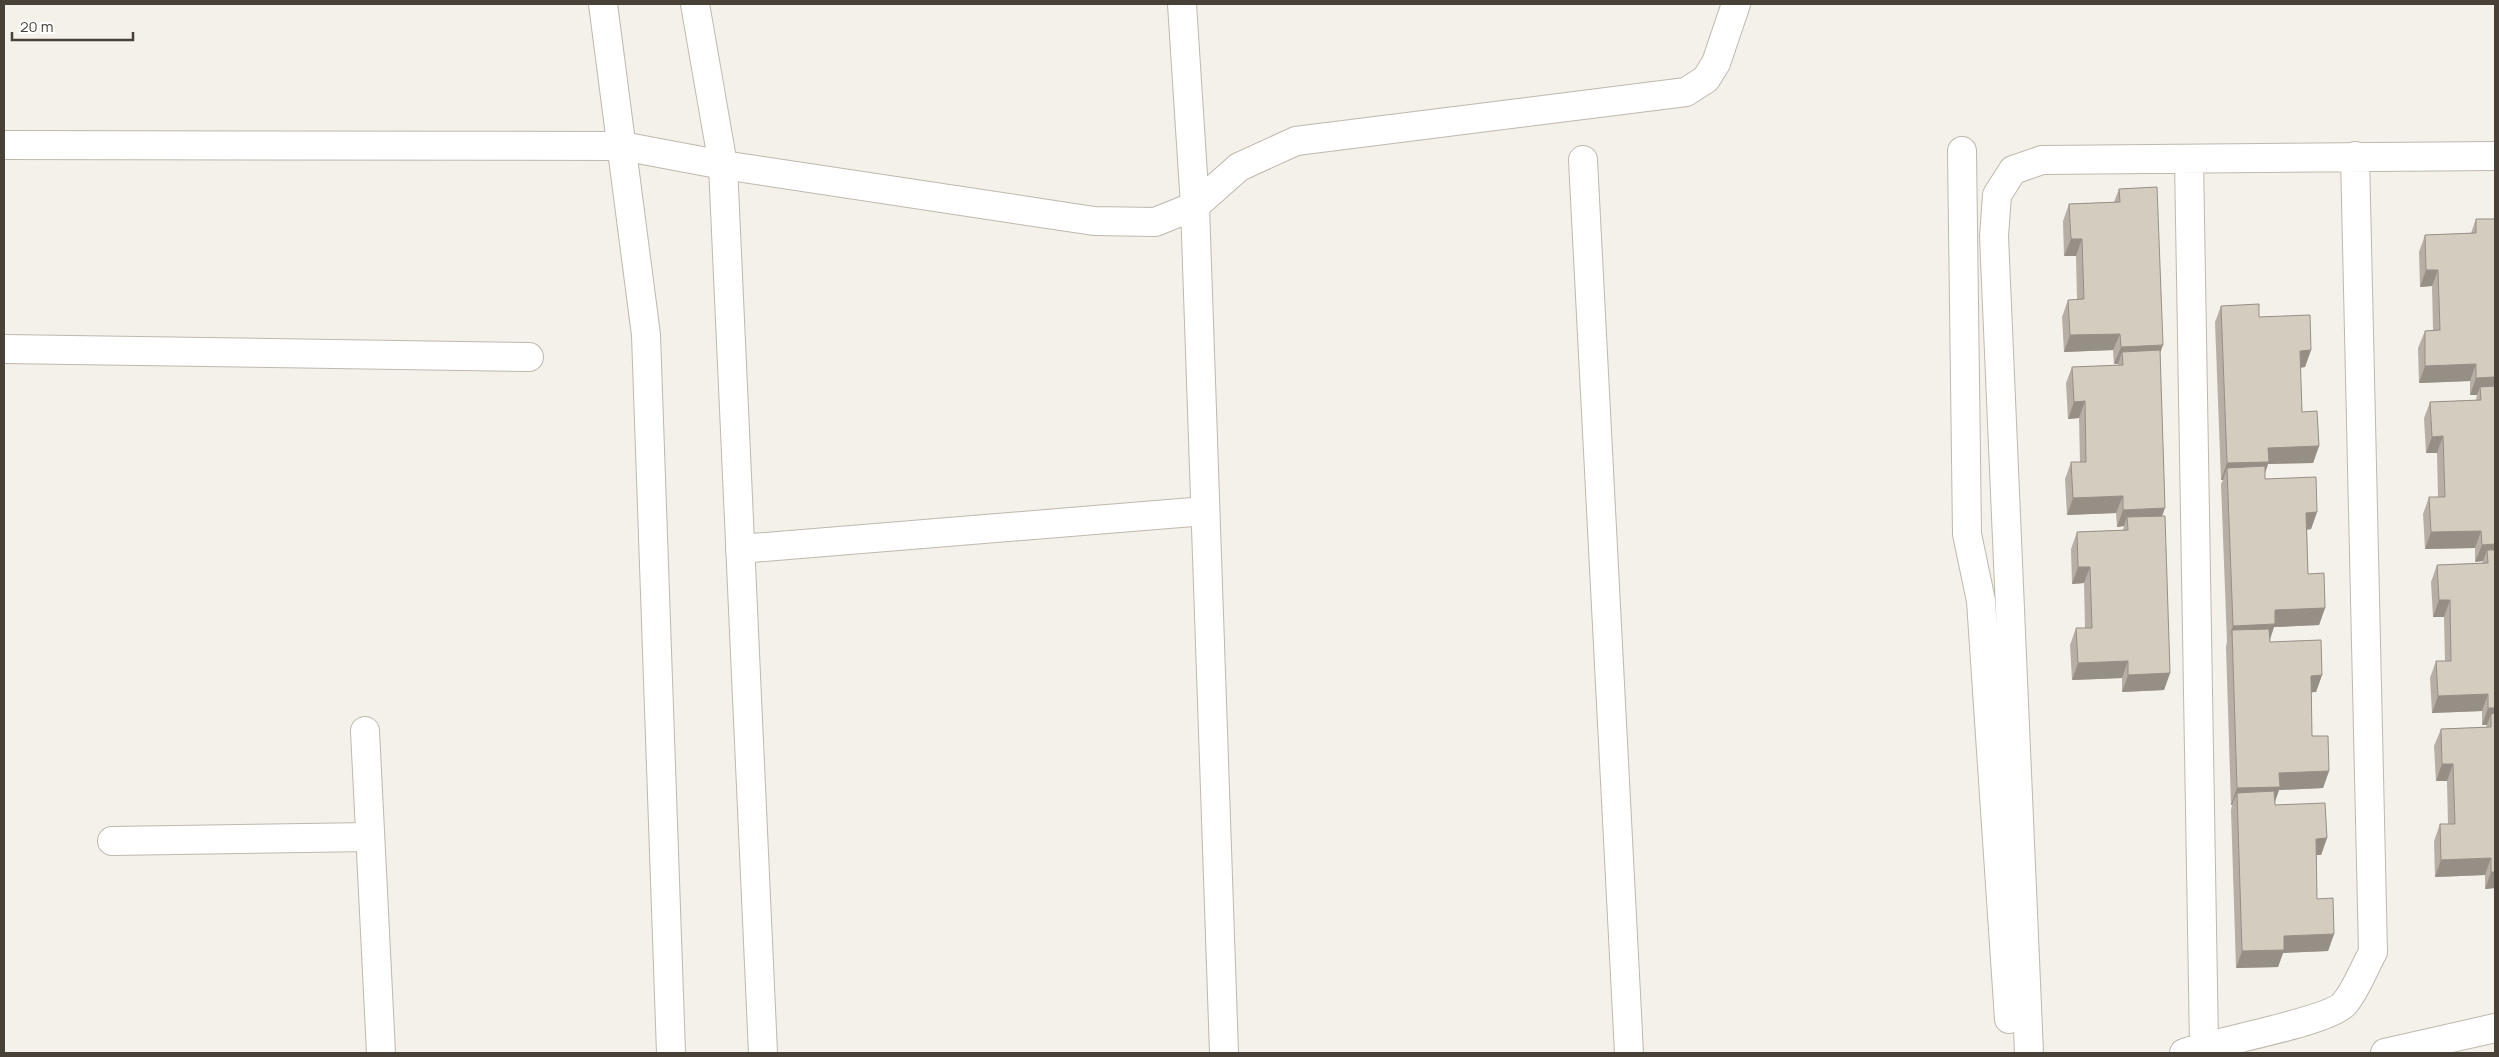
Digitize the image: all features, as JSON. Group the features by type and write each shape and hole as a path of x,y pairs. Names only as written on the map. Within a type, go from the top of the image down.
{"street":[{"path":"603,4 646,335 671,1053"},
{"path":"695,4 723,165 763,1053"},
{"path":"1182,4 1195,206 1224,1053"},
{"path":"4,145 622,146 723,165 1094,221 1155,222 1195,206 1239,166 1296,141 1686,92 1706,79 1711,71 1736,4"},
{"path":"1962,151 1967,534 1981,600 2011,1053"},
{"path":"2189,160 2194,1049 2322,1017 2344,1004 2373,952 2355,156"},
{"path":"2029,1053 1994,236 1997,195 2013,170 2042,160 2495,156"},
{"path":"1583,160 1629,1053"},
{"path":"4,349 529,357"},
{"path":"740,549 1205,511"},
{"path":"366,731 381,1053"},
{"path":"112,841 370,837"},
{"path":"2384,1053 2495,1028"}],"building":[{"path":"2157,187 2163,345 2121,347 2120,334 2070,335 2068,300 2084,299 2082,239 2071,239 2069,204 2120,202 2119,189"},
{"path":"2476,219 2495,219 2495,377 2476,378 2476,364 2425,366 2425,331 2440,330 2438,270 2426,270 2425,235 2476,233"},
{"path":"2259,304 2259,317 2310,315 2311,350 2300,351 2302,412 2317,411 2319,446 2268,448 2269,462 2227,463 2221,306"},
{"path":"2160,350 2165,508 2123,510 2123,496 2073,498 2071,462 2086,462 2085,401 2074,402 2072,367 2123,365 2122,352"},
{"path":"2495,386 2495,544 2482,545 2481,531 2431,532 2429,497 2445,497 2443,436 2432,437 2430,402 2481,400 2480,387"},
{"path":"2265,466 2265,479 2316,477 2317,512 2306,513 2308,574 2324,573 2325,608 2275,610 2275,624 2233,626 2227,468"},
{"path":"2165,516 2170,673 2128,675 2128,661 2078,663 2076,628 2092,628 2090,567 2078,567 2077,532 2128,530 2127,517"},
{"path":"2487,550 2495,550 2495,708 2488,708 2488,694 2438,696 2436,661 2451,661 2450,600 2439,600 2437,565 2488,563"},
{"path":"2269,629 2270,642 2321,640 2322,675 2311,676 2312,736 2328,736 2329,771 2279,773 2280,787 2237,788 2232,630"},
{"path":"2495,713 2495,872 2491,872 2491,858 2441,860 2440,824 2455,824 2453,764 2442,764 2441,729 2491,727 2491,714"},
{"path":"2274,791 2275,805 2325,803 2327,838 2316,839 2317,899 2333,898 2334,934 2284,936 2284,950 2242,951 2237,793"}]}
